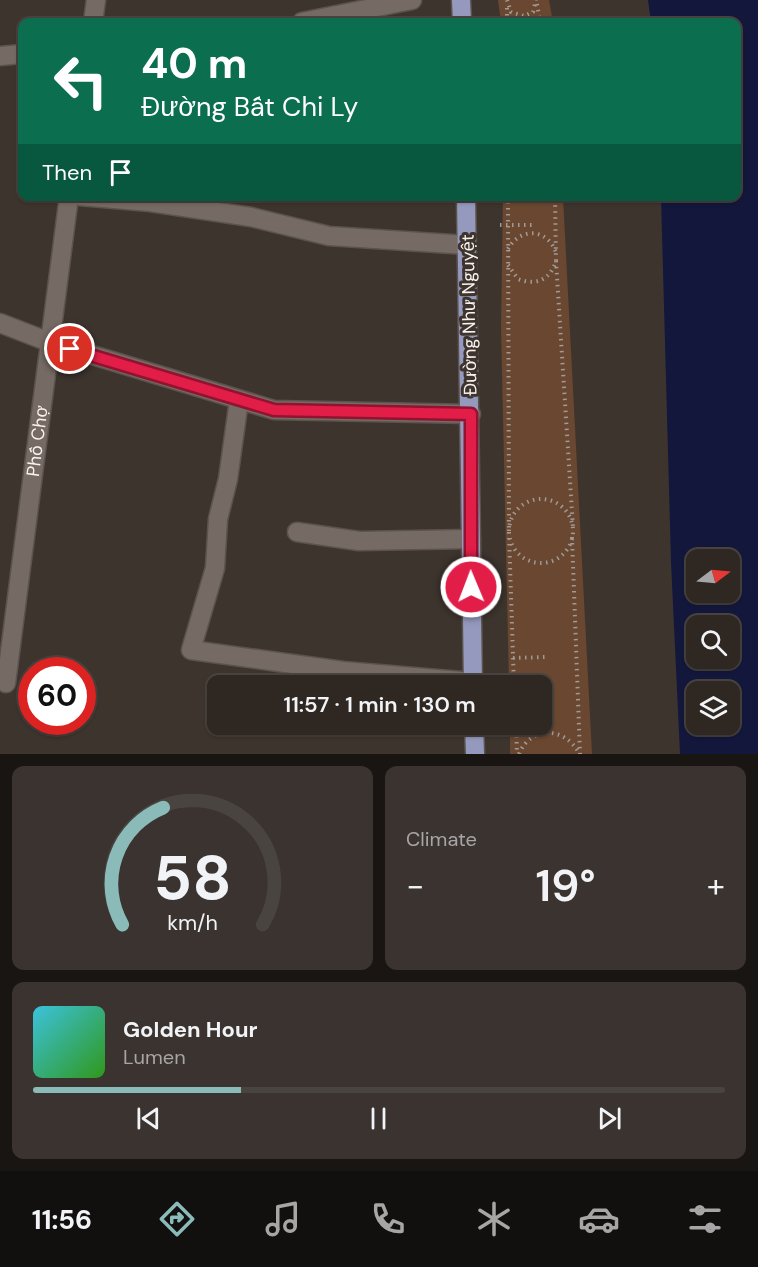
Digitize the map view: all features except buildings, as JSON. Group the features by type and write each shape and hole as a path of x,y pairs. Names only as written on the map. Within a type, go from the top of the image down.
{"main road":[{"path":"461,0 462,18"},
{"name":"Đường Như Nguyệt","path":"466,201 471,414 473,675"},
{"path":"474,735 475,754"}],"street":[{"path":"94,18 96,0"},
{"path":"322,18 412,0"},
{"path":"0,56 18,54"},
{"name":"Phố Chợ","path":"6,683 68,201"},
{"path":"138,201 251,217 328,236 467,245"},
{"path":"0,323 50,342 274,410 471,414"},
{"path":"239,400 228,480 218,519 215,568 191,650 383,675"},
{"path":"297,532 359,541 471,539"}],"path":[{"path":"506,1 511,12 524,16 533,12 536,0"},
{"path":"536,0 539,18"},
{"path":"506,1 507,18"},
{"path":"508,201 509,534 514,675"},
{"path":"555,201 556,261 573,528 580,754"},
{"path":"500,225 532,225"},
{"path":"556,253 548,238 533,232 517,237 512,242 507,258 512,273 518,279 534,283 549,276 556,261"},
{"path":"572,537 564,554 556,559 536,563 518,553 509,534 510,524 521,506 541,499 559,505 571,519 573,528"},
{"path":"513,658 545,657"},
{"path":"518,754 529,739 549,732 567,738 580,754"},
{"path":"517,735 518,754"}],"shaded area":[{"path":"498,0 549,0 552,18 500,18"},
{"path":"648,0 758,0 758,754 680,754 671,562 661,201 741,201 741,18 650,18"},
{"path":"503,201 563,201 592,754 510,754 510,735 552,735 552,675 509,675 501,327"}],"route":[{"path":"70,349 274,410 471,414 471,587"}]}
